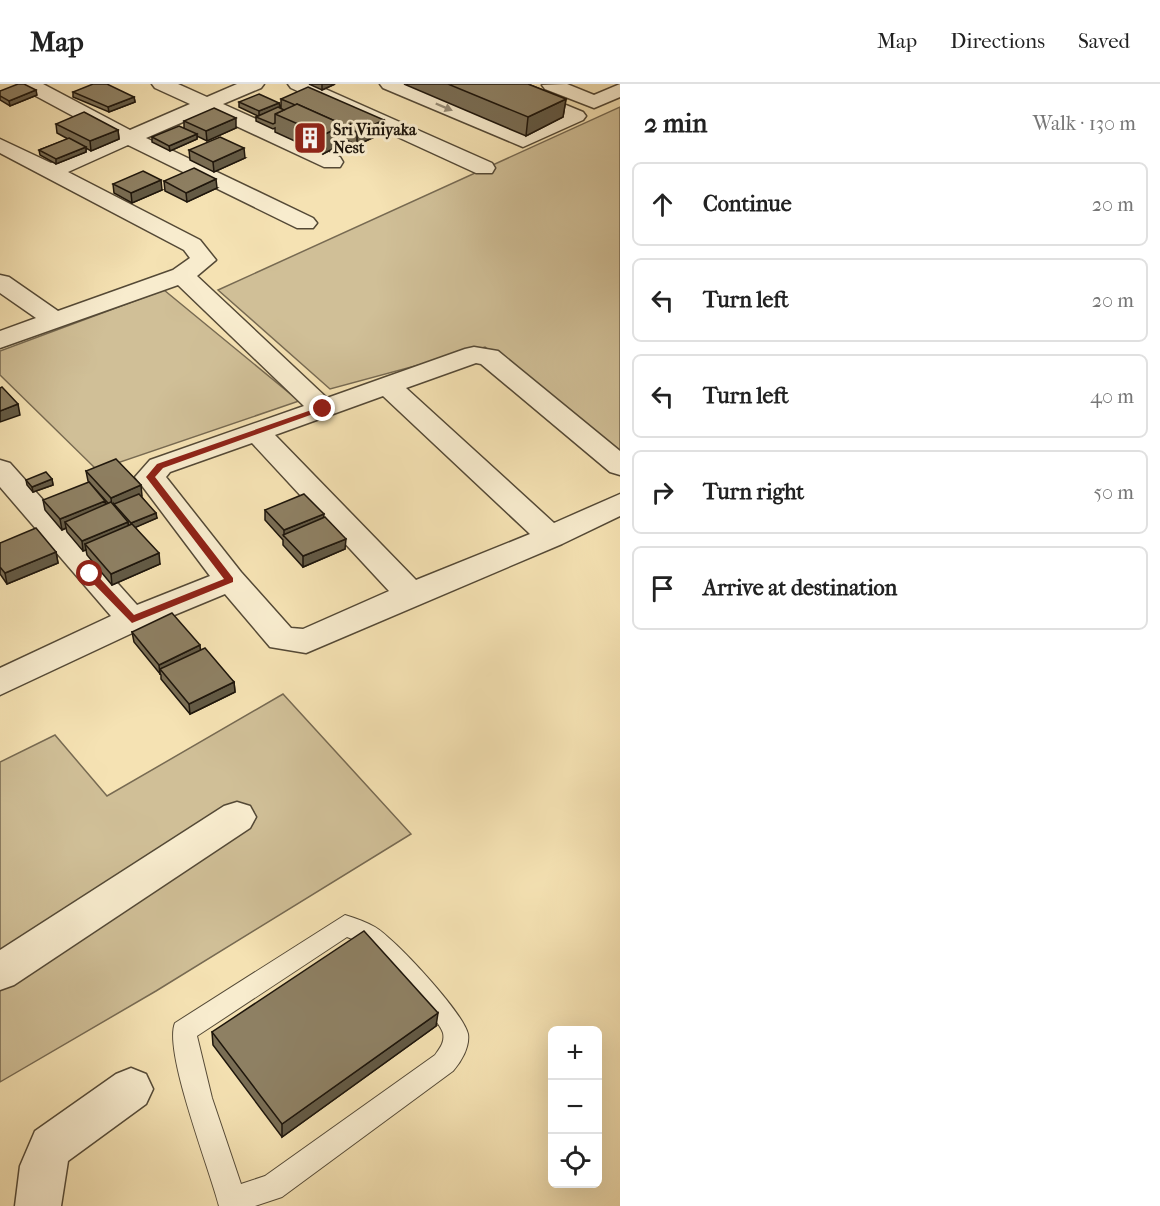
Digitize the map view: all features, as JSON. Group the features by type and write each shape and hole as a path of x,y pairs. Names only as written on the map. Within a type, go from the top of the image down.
{"street":[{"path":"28,84 128,137 305,223"},
{"path":"162,84 332,162"},
{"path":"48,172 254,84"},
{"path":"298,84 484,168"},
{"path":"390,84 523,141 576,116 498,84"},
{"path":"550,84 594,102 620,90"},
{"path":"0,145 192,245 204,260 182,275 0,340"},
{"path":"182,275 323,409"},
{"path":"0,282 54,320"},
{"path":"620,466 489,357 474,355 160,466 150,477 230,580 282,639 306,641 411,594 551,537 620,504"},
{"path":"388,386 551,537"},
{"path":"257,432 411,594"},
{"path":"0,469 132,620"},
{"path":"0,682 132,620 230,580"},
{"path":"0,972 237,817"},
{"path":"38,1206 43,1166 51,1146 130,1089"}],"lane":[{"path":"345,925 356,927 368,935 442,1011 455,1032 455,1050 444,1063 272,1187 232,1203 201,1109 187,1054 184,1031 345,925"}],"shaded area":[{"path":"620,107 620,453 485,347 330,389 218,290"},
{"path":"164,290 299,401 97,470 0,375 0,351"},
{"path":"283,694 411,834 156,991 0,1082 0,762 55,735 107,796"}],"building":[{"path":"24,84 36,90 9,101 0,96 0,91"},
{"path":"93,84 107,84 134,97 108,107 73,92"},
{"path":"448,84 528,84 566,99 528,117"},
{"path":"308,87 384,120 357,132 281,99"},
{"path":"259,94 279,103 259,111 239,102"},
{"path":"297,104 344,125 323,135 275,114"},
{"path":"278,107 284,110 275,114 273,124 256,117"},
{"path":"214,108 236,118 206,131 184,121"},
{"path":"84,112 118,130 90,141 56,124"},
{"path":"179,126 197,134 169,146 152,137"},
{"path":"220,137 244,148 213,162 189,150"},
{"path":"69,138 86,147 56,159 39,150"},
{"path":"194,168 216,179 186,193 164,181"},
{"path":"143,171 161,180 131,193 113,184"},
{"path":"2,387 18,404 0,411 0,388"},
{"path":"116,459 141,485 111,498 86,471"},
{"path":"46,472 52,479 32,487 26,480"},
{"path":"89,482 105,501 60,519 43,500"},
{"path":"139,494 156,513 131,523 114,504"},
{"path":"304,494 324,514 284,530 265,510"},
{"path":"111,502 128,522 82,541 65,522"},
{"path":"325,517 346,539 303,556 283,535"},
{"path":"132,524 159,553 111,574 85,544"},
{"path":"36,528 56,552 5,573 0,567 0,543"},
{"path":"172,613 200,645 159,665 132,632"},
{"path":"205,648 234,682 189,704 160,669"},
{"path":"364,931 438,1013 282,1124 212,1032"}],"place":[{"name":"Sri Viniyaka Nest","path":"310,138"}],"route":[{"path":"90,574 132,620 230,580 150,477 160,466 323,409"}]}
